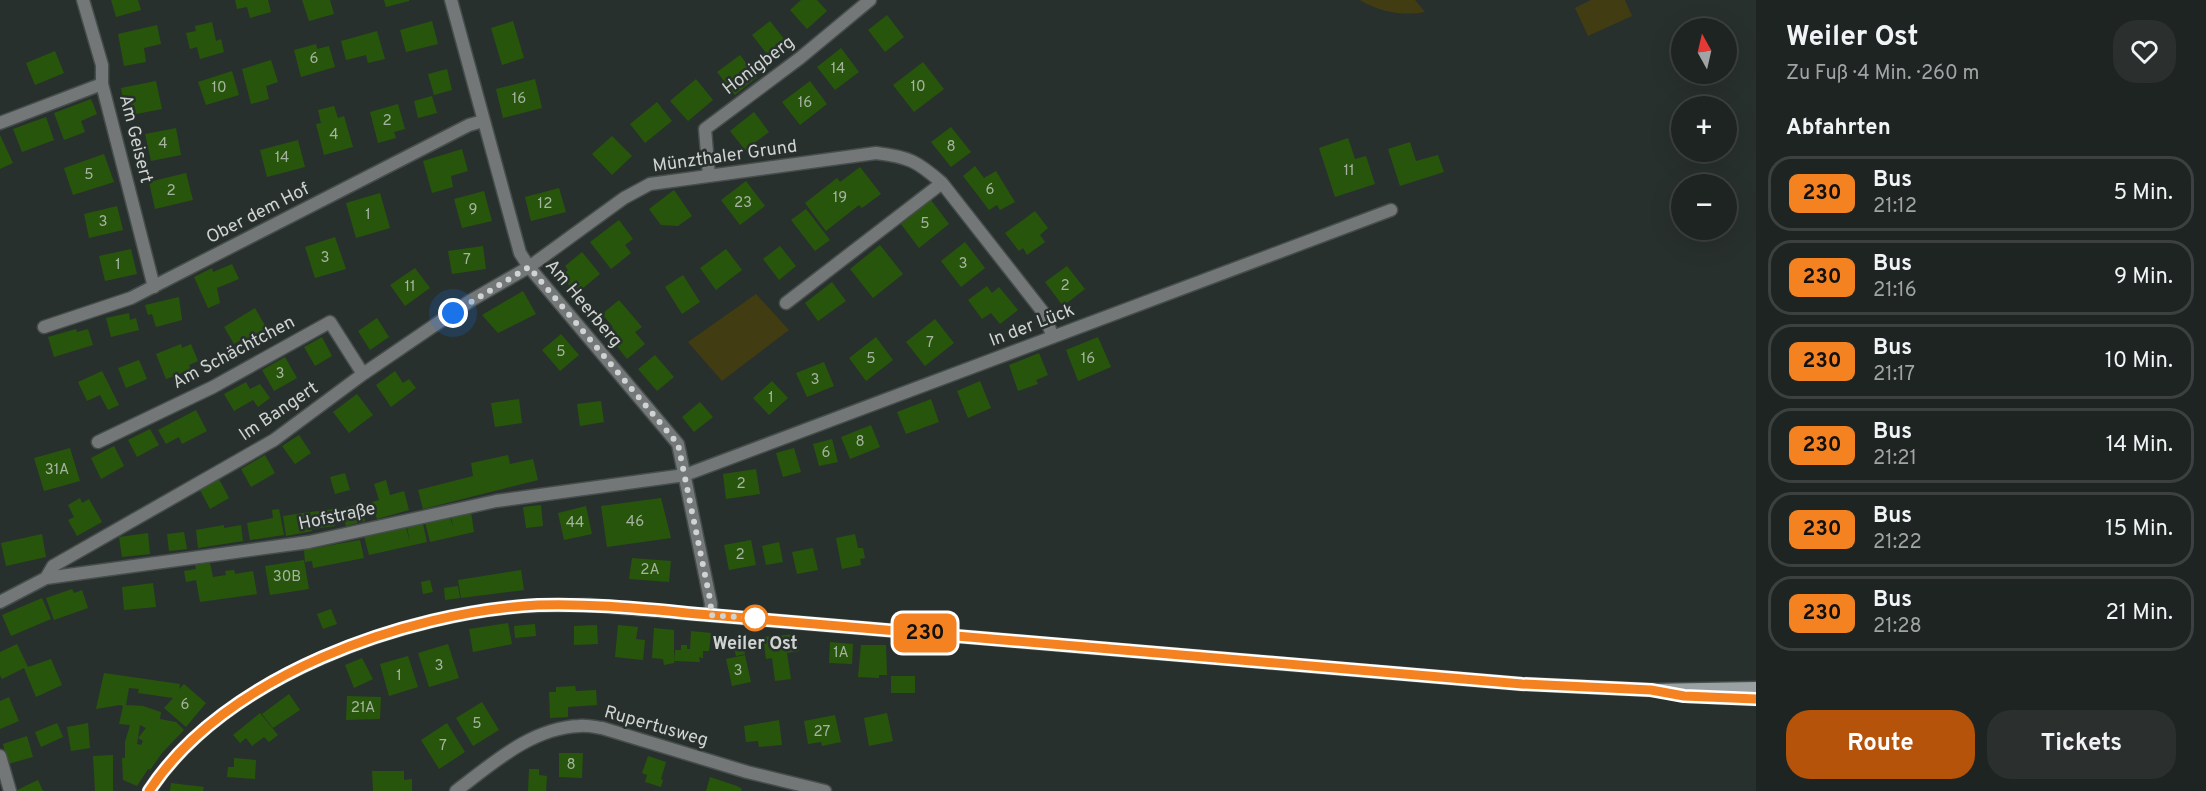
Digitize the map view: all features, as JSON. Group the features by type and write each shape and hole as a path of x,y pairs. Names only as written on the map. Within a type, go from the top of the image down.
{"main road":[{"path":"149,791 188,743 244,699 296,670 326,656 405,629 478,612 539,605 589,605 1522,684 1651,690 1756,688"},
{"path":"1651,690 1684,696 1756,699"}],"street":[{"name":"Am Geisert","path":"83,0 102,65 102,84 154,287"},
{"name":"Am Heerberg","path":"451,0 520,253 529,267 678,444 711,604 710,615"},
{"name":"Honigberg","path":"709,176 705,129 800,58 870,0"},
{"path":"0,123 102,84"},
{"name":"Ober dem Hof","path":"44,327 131,298 469,125 483,121"},
{"name":"Münzthaler Grund","path":"529,267 624,198 650,184 876,153 904,156 922,165 942,183 1042,312 1053,337"},
{"path":"786,303 942,183"},
{"name":"In der Lück","path":"685,475 1391,210"},
{"name":"Im Bangert","path":"46,578 53,566 274,440 363,374 471,301 529,267"},
{"name":"Am Schächtchen","path":"98,442 213,387 330,322 363,374"},
{"name":"Hofstraße","path":"0,602 46,578 309,542 496,501 685,475"},
{"name":"Rupertusweg","path":"456,791 512,749 542,734 578,726 602,728 747,772 825,791"},
{"path":"0,756 10,791"}],"shaded area":[{"path":"1360,0 1415,0 1425,12 1408,14 1391,12 1375,8"},
{"path":"1591,0 1625,0 1632,16 1588,36 1575,8"},
{"path":"756,294 789,330 722,381 688,342"}],"building":[{"path":"111,0 138,0 141,10 116,17"},
{"path":"235,0 268,0 271,12 250,18 247,7 237,9"},
{"path":"302,0 330,0 334,14 309,21"},
{"path":"384,0 409,0 409,1 386,7"},
{"path":"801,0 817,0 827,11 807,29 790,10"},
{"path":"887,15 904,37 885,52 868,30"},
{"path":"432,21 438,44 406,52 400,30"},
{"path":"513,21 524,58 502,65 491,28"},
{"path":"770,21 788,44 770,58 752,35"},
{"path":"212,22 216,41 221,39 224,52 200,59 197,47 190,49 186,33 196,31 195,26"},
{"path":"157,25 161,44 144,48 146,62 124,66 118,34"},
{"path":"377,31 385,59 368,63 366,55 346,60 341,41"},
{"path":"316,44 317,49 329,46 335,67 301,77 294,50"},
{"path":"841,48 859,72 835,90 817,67"},
{"path":"55,51 64,73 35,85 26,63"},
{"path":"740,55 757,77 735,95 717,72"},
{"path":"271,60 278,82 266,86 269,99 251,104 242,69"},
{"path":"923,62 944,89 914,112 893,85"},
{"path":"447,69 452,90 434,95 428,74"},
{"path":"232,71 239,95 206,105 198,82"},
{"path":"535,79 542,108 503,118 496,89"},
{"path":"696,79 713,100 688,121 670,101"},
{"path":"156,81 162,109 126,116 121,88"},
{"path":"810,81 827,104 800,125 782,102"},
{"path":"432,96 437,113 418,118 414,101"},
{"path":"91,99 97,114 81,121 85,132 64,140 54,113"},
{"path":"657,102 672,121 645,143 630,124"},
{"path":"398,104 405,129 394,132 396,138 378,143 370,112"},
{"path":"334,106 338,118 344,116 353,147 324,155 316,124 321,123 318,110"},
{"path":"754,112 769,132 745,150 730,131"},
{"path":"46,117 54,140 22,152 13,129"},
{"path":"951,127 971,152 951,167 931,142"},
{"path":"176,128 181,155 151,161 145,134"},
{"path":"0,135 13,163 0,169"},
{"path":"612,136 632,156 612,175 592,154"},
{"path":"1348,138 1355,159 1366,156 1375,184 1335,197 1319,148"},
{"path":"298,140 305,167 267,177 260,150"},
{"path":"1410,142 1416,161 1438,155 1444,172 1400,186 1388,149"},
{"path":"462,149 468,171 451,176 453,187 432,193 423,161"},
{"path":"104,154 114,182 73,195 64,168"},
{"path":"975,166 984,178 996,171 1015,202 1000,210 997,205 989,210 963,176"},
{"path":"860,167 881,194 862,208 859,205 826,231 805,203 837,178 840,182"},
{"path":"186,173 193,200 155,209 149,182"},
{"path":"746,181 765,206 740,225 721,200"},
{"path":"559,188 566,212 531,221 525,197"},
{"path":"674,190 692,216 678,226 661,225 649,209"},
{"path":"484,191 492,221 462,228 454,199"},
{"path":"380,193 390,228 356,238 346,203"},
{"path":"931,200 949,224 919,248 901,224"},
{"path":"117,206 123,230 89,238 84,214"},
{"path":"806,209 830,240 815,251 791,220"},
{"path":"1035,211 1048,228 1040,235 1045,242 1027,255 1023,248 1019,251 1005,233"},
{"path":"619,220 633,239 625,245 631,253 611,269 590,242"},
{"path":"335,237 346,269 315,278 305,247"},
{"path":"965,242 985,268 961,287 941,261"},
{"path":"880,245 903,274 873,298 850,269"},
{"path":"483,246 486,269 452,274 448,251"},
{"path":"780,246 796,266 779,280 763,259"},
{"path":"131,249 137,274 105,281 99,256"},
{"path":"726,249 742,270 716,290 700,268"},
{"path":"582,252 600,274 576,294 561,276 568,270 565,266"},
{"path":"232,264 239,279 217,288 220,303 208,308 194,277 212,268 213,272"},
{"path":"1067,266 1085,289 1063,306 1045,282"},
{"path":"415,268 430,288 405,306 390,285"},
{"path":"683,275 700,302 682,314 665,287"},
{"path":"832,282 846,301 818,321 805,303"},
{"path":"987,286 992,293 999,287 1018,310 1000,324 991,313 982,319 968,300"},
{"path":"523,291 536,314 498,333 482,315"},
{"path":"179,297 182,320 156,327 152,314 148,315 145,305"},
{"path":"619,300 642,327 635,332 645,344 627,359 606,333 613,327 602,314"},
{"path":"255,308 271,336 251,346 246,337 234,344 224,327"},
{"path":"129,313 130,320 136,318 139,330 111,337 106,318"},
{"path":"377,318 389,337 370,350 358,331"},
{"path":"935,319 954,343 925,366 906,342"},
{"path":"76,329 77,332 88,329 93,345 54,357 48,337"},
{"path":"561,334 579,355 560,371 542,350"},
{"path":"322,337 332,356 315,366 304,347"},
{"path":"876,337 893,360 866,381 849,358"},
{"path":"1098,337 1111,367 1078,381 1066,350"},
{"path":"181,344 182,348 191,344 198,361 189,365 191,370 166,379 156,354"},
{"path":"1039,353 1048,375 1036,380 1038,384 1018,391 1009,365"},
{"path":"655,355 674,377 657,391 638,369"},
{"path":"285,357 297,378 274,391 262,370"},
{"path":"139,360 147,379 126,388 118,368"},
{"path":"824,362 834,386 807,397 796,373"},
{"path":"102,371 119,405 108,410 100,395 87,401 78,382"},
{"path":"395,371 403,383 409,379 416,388 391,407 376,385"},
{"path":"772,381 788,398 769,415 753,398"},
{"path":"980,381 991,408 968,418 957,391"},
{"path":"246,382 250,389 260,384 270,398 258,407 253,400 234,411 224,394"},
{"path":"357,394 373,415 349,433 333,412"},
{"path":"519,399 522,423 495,427 491,403"},
{"path":"931,399 939,422 906,434 897,412"},
{"path":"601,401 604,422 580,426 577,404"},
{"path":"700,402 713,417 694,432 682,417"},
{"path":"196,410 207,431 182,444 179,437 166,444 158,430"},
{"path":"871,425 880,447 850,459 841,437"},
{"path":"150,429 159,445 137,457 128,440"},
{"path":"299,435 311,453 295,464 282,446"},
{"path":"832,439 838,462 819,466 813,444"},
{"path":"114,446 124,466 101,479 91,458"},
{"path":"70,448 80,481 44,491 34,458"},
{"path":"794,448 801,472 783,477 776,453"},
{"path":"265,455 275,473 251,487 241,469"},
{"path":"508,455 510,464 533,459 538,480 423,509 418,490 473,476 471,463"},
{"path":"756,469 760,494 726,499 723,474"},
{"path":"345,473 350,490 335,494 330,477"},
{"path":"219,479 229,498 210,509 200,490"},
{"path":"386,480 390,495 404,491 409,510 377,519 372,502 379,500 374,484"},
{"path":"80,498 82,503 89,499 102,522 77,536 68,520 74,517 68,505"},
{"path":"661,498 671,538 607,547 601,506"},
{"path":"361,504 365,521 346,526 341,509"},
{"path":"541,505 543,526 526,528 523,507"},
{"path":"586,506 592,534 564,540 558,513"},
{"path":"279,509 284,535 250,540 247,523 273,518 272,510"},
{"path":"333,509 335,526 313,529 310,512"},
{"path":"309,512 312,531 286,536 283,516"},
{"path":"471,512 474,532 430,542 425,522 450,517 453,527 451,516"},
{"path":"423,524 427,542 369,555 364,536 406,527 410,543 407,527"},
{"path":"224,525 224,528 241,525 243,541 198,548 196,530"},
{"path":"184,532 187,549 169,551 167,534"},
{"path":"148,533 150,554 122,557 119,537"},
{"path":"42,534 46,557 6,566 1,543"},
{"path":"855,534 858,548 863,548 865,558 860,559 861,565 842,569 836,538"},
{"path":"360,540 364,558 313,568 312,561 305,562 304,550"},
{"path":"751,540 756,565 729,570 724,545"},
{"path":"779,542 783,562 766,565 762,546"},
{"path":"813,548 818,570 797,574 792,552"},
{"path":"632,558 671,561 669,582 629,579"},
{"path":"304,560 309,589 270,595 265,566"},
{"path":"210,563 213,577 226,575 225,571 234,570 235,574 253,571 257,594 200,602 196,580 186,582 184,571 196,569 195,565"},
{"path":"521,570 524,590 461,598 458,580"},
{"path":"430,580 433,592 423,594 421,582"},
{"path":"153,583 156,607 124,610 122,587"},
{"path":"458,586 460,598 445,600 444,588"},
{"path":"72,589 74,593 82,590 88,608 54,620 46,598"},
{"path":"42,598 51,619 11,636 2,615"},
{"path":"331,609 337,624 323,629 317,614"},
{"path":"508,623 512,644 473,652 469,629"},
{"path":"535,624 536,636 515,638 514,626"},
{"path":"597,625 598,644 574,645 574,626"},
{"path":"618,625 638,627 636,639 645,640 643,660 615,657"},
{"path":"654,628 674,630 674,663 664,665 663,659 652,658"},
{"path":"691,631 711,633 709,651 703,651 703,658 699,657 700,662 674,661 675,650 681,650 681,645 687,645 687,649 690,649"},
{"path":"797,634 799,651 787,653 791,679 775,681 772,658 766,659 763,637"},
{"path":"741,636 745,654 736,656 732,638"},
{"path":"830,642 853,644 852,664 829,663"},
{"path":"17,644 28,667 51,659 62,685 36,697 24,668 2,679 0,652"},
{"path":"448,644 459,678 429,687 418,653"},
{"path":"861,645 886,645 887,675 879,675 879,678 858,677"},
{"path":"745,655 751,682 732,686 726,659"},
{"path":"408,656 418,687 389,696 380,664"},
{"path":"362,658 373,679 354,688 345,665"},
{"path":"104,673 180,684 179,689 184,684 206,703 186,727 164,708 173,698 138,693 139,689 129,688 126,705 143,706 161,712 160,719 176,722 184,730 162,753 150,770 148,769 137,786 123,780 122,758 125,758 125,742 130,725 119,724 123,706 96,709","holes":["140,725 146,728 138,738 143,741 141,745 137,744"]},
{"path":"891,676 915,676 915,693 891,693"},
{"path":"575,686 576,691 596,690 597,705 568,707 568,717 550,718 549,692 556,692 556,687"},
{"path":"289,694 300,710 273,728 262,714"},
{"path":"347,696 381,697 380,719 346,720"},
{"path":"9,697 19,721 0,729 0,701"},
{"path":"482,702 499,730 473,746 456,718"},
{"path":"260,713 278,735 269,742 264,737 252,746 246,738 240,743 233,735"},
{"path":"887,713 893,741 869,746 864,718"},
{"path":"835,715 841,742 822,746 821,742 808,744 804,721"},
{"path":"779,720 782,745 759,747 758,741 746,742 744,726"},
{"path":"57,723 63,737 41,747 35,732"},
{"path":"88,723 90,748 71,751 67,727"},
{"path":"447,723 465,752 439,769 421,740"},
{"path":"27,736 33,757 8,764 3,744"},
{"path":"559,753 583,753 582,778 559,777"},
{"path":"113,755 113,791 95,791 93,756"},
{"path":"648,756 666,762 661,787 645,782 647,775 642,773"},
{"path":"234,758 256,760 255,779 227,777 228,767 234,767"},
{"path":"529,769 539,769 539,775 547,776 546,791 528,791"},
{"path":"372,771 404,771 404,780 412,779 412,791 373,791"},
{"path":"710,777 742,789 741,791 706,791"},
{"path":"38,780 43,791 15,791"},
{"path":"171,783 204,787 203,791 170,791"}],"bus line":[{"name":"230","path":"149,791 188,743 209,725 235,705 296,670 369,640 442,619 512,607 539,605 589,605 1522,684 1651,690 1684,696 1756,699"}],"place":[{"name":"Weiler Ost","path":"755,618"}],"route":[{"path":"453,313 529,267 678,444 711,604 710,615 763,619 755,618"}]}
